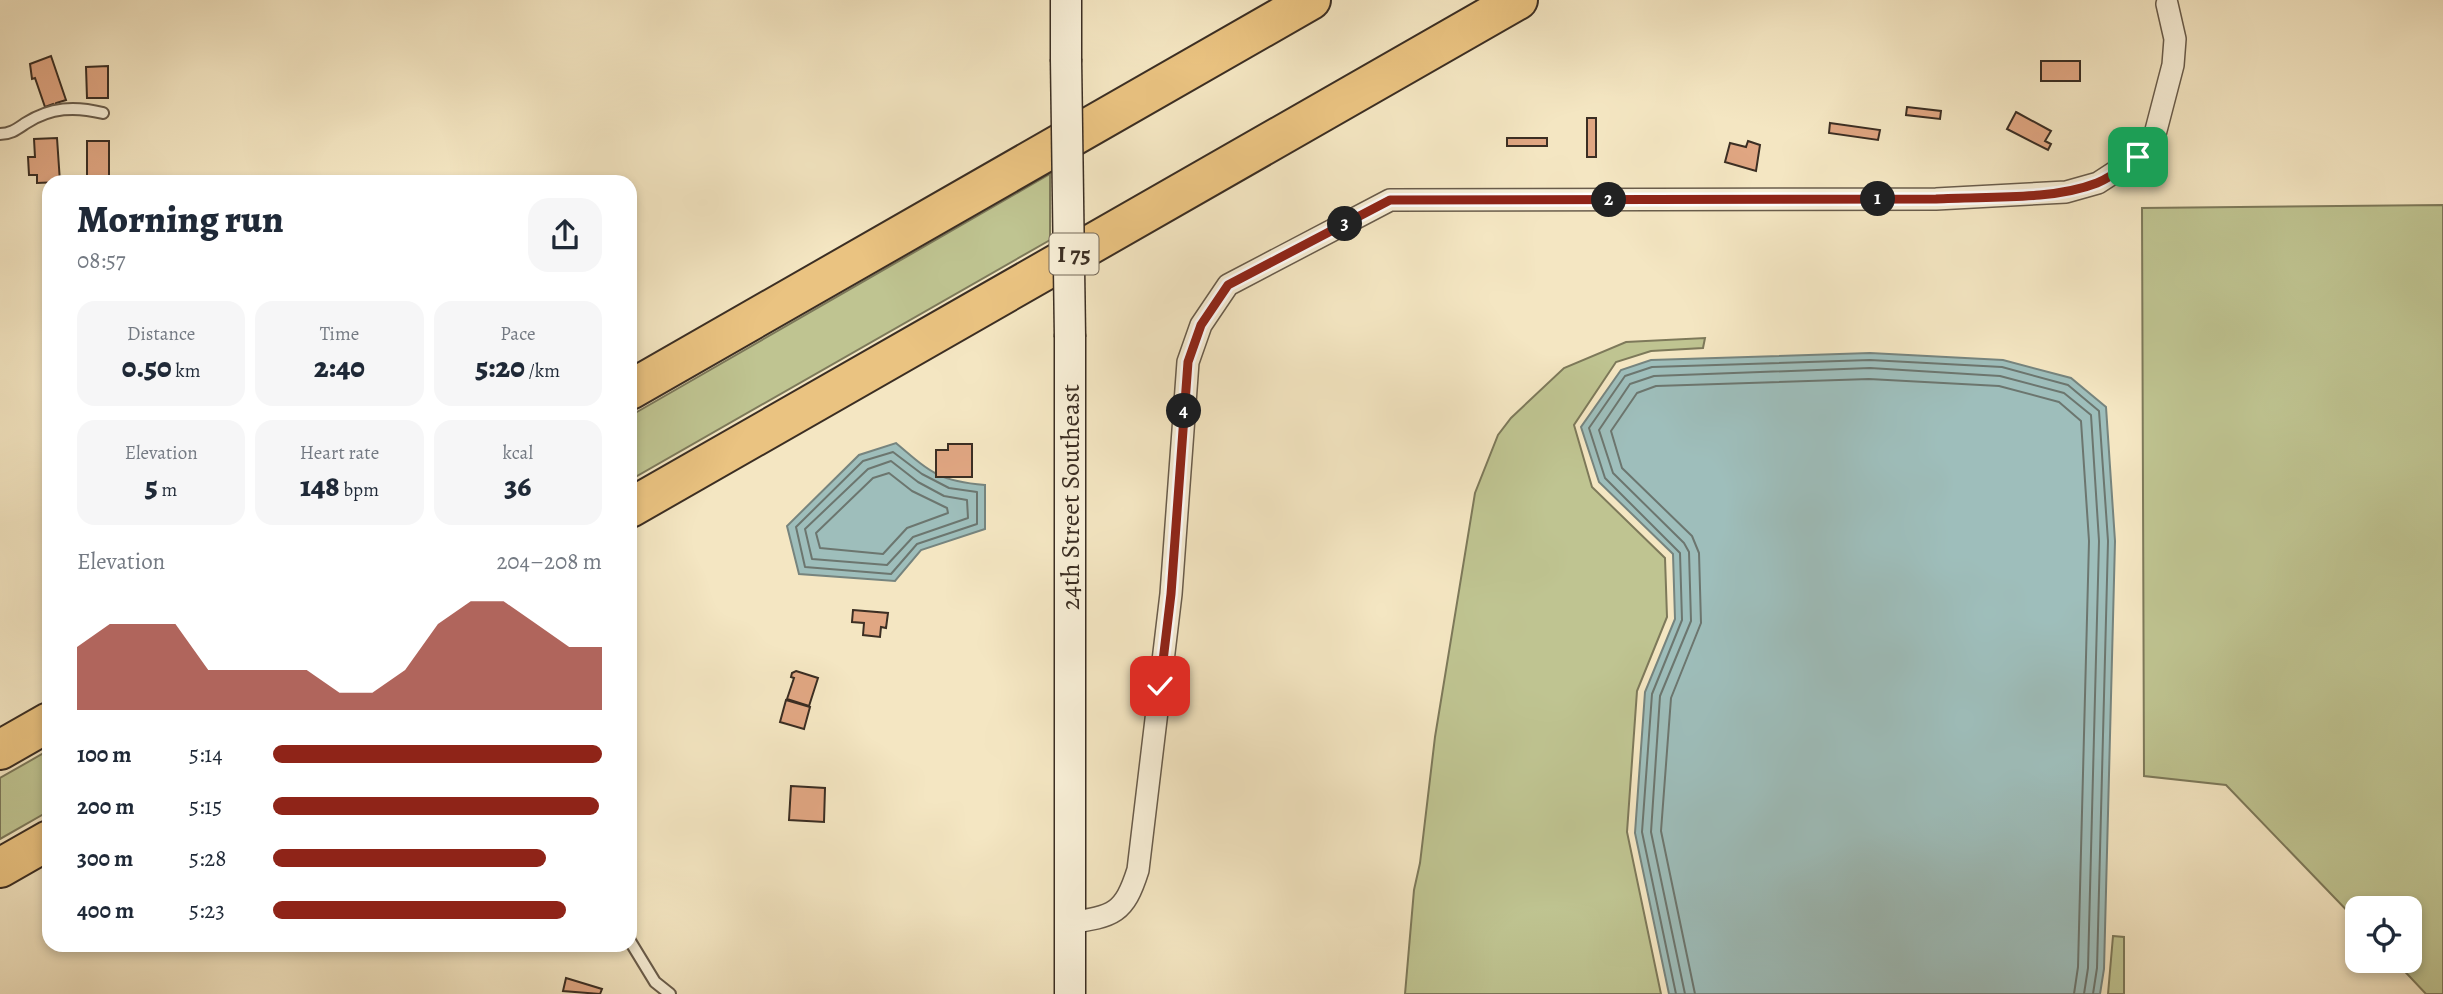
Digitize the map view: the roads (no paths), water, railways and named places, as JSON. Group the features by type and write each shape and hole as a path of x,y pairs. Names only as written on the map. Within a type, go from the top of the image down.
{"highway":[{"path":"637,386 1311,0"},
{"name":"I 75","path":"637,504 1518,0"},
{"path":"0,750 42,726"},
{"path":"0,868 42,844"}],"street":[{"name":"24th Street Southeast","path":"1066,0 1070,337 1070,994"},
{"path":"1069,923 1105,918 1129,899 1138,870 1171,594 1188,362 1201,325 1228,285 1390,200 1936,199 2066,192 2098,183 2138,157 2154,138 2173,65 2175,39 2167,4"}],"lane":[{"path":"0,134 14,131 28,121 71,106 103,113"},
{"path":"636,952 655,982 670,994"}],"water":[{"path":"1870,353 2003,360 2071,378 2106,407 2115,541 2104,969 2100,994 1669,994 1635,833 1645,692 1675,619 1673,554 1599,482 1581,427 1621,370 1651,360"},
{"path":"896,443 936,474 957,481 985,485 985,529 921,550 895,581 799,574 787,526 859,455"}]}
